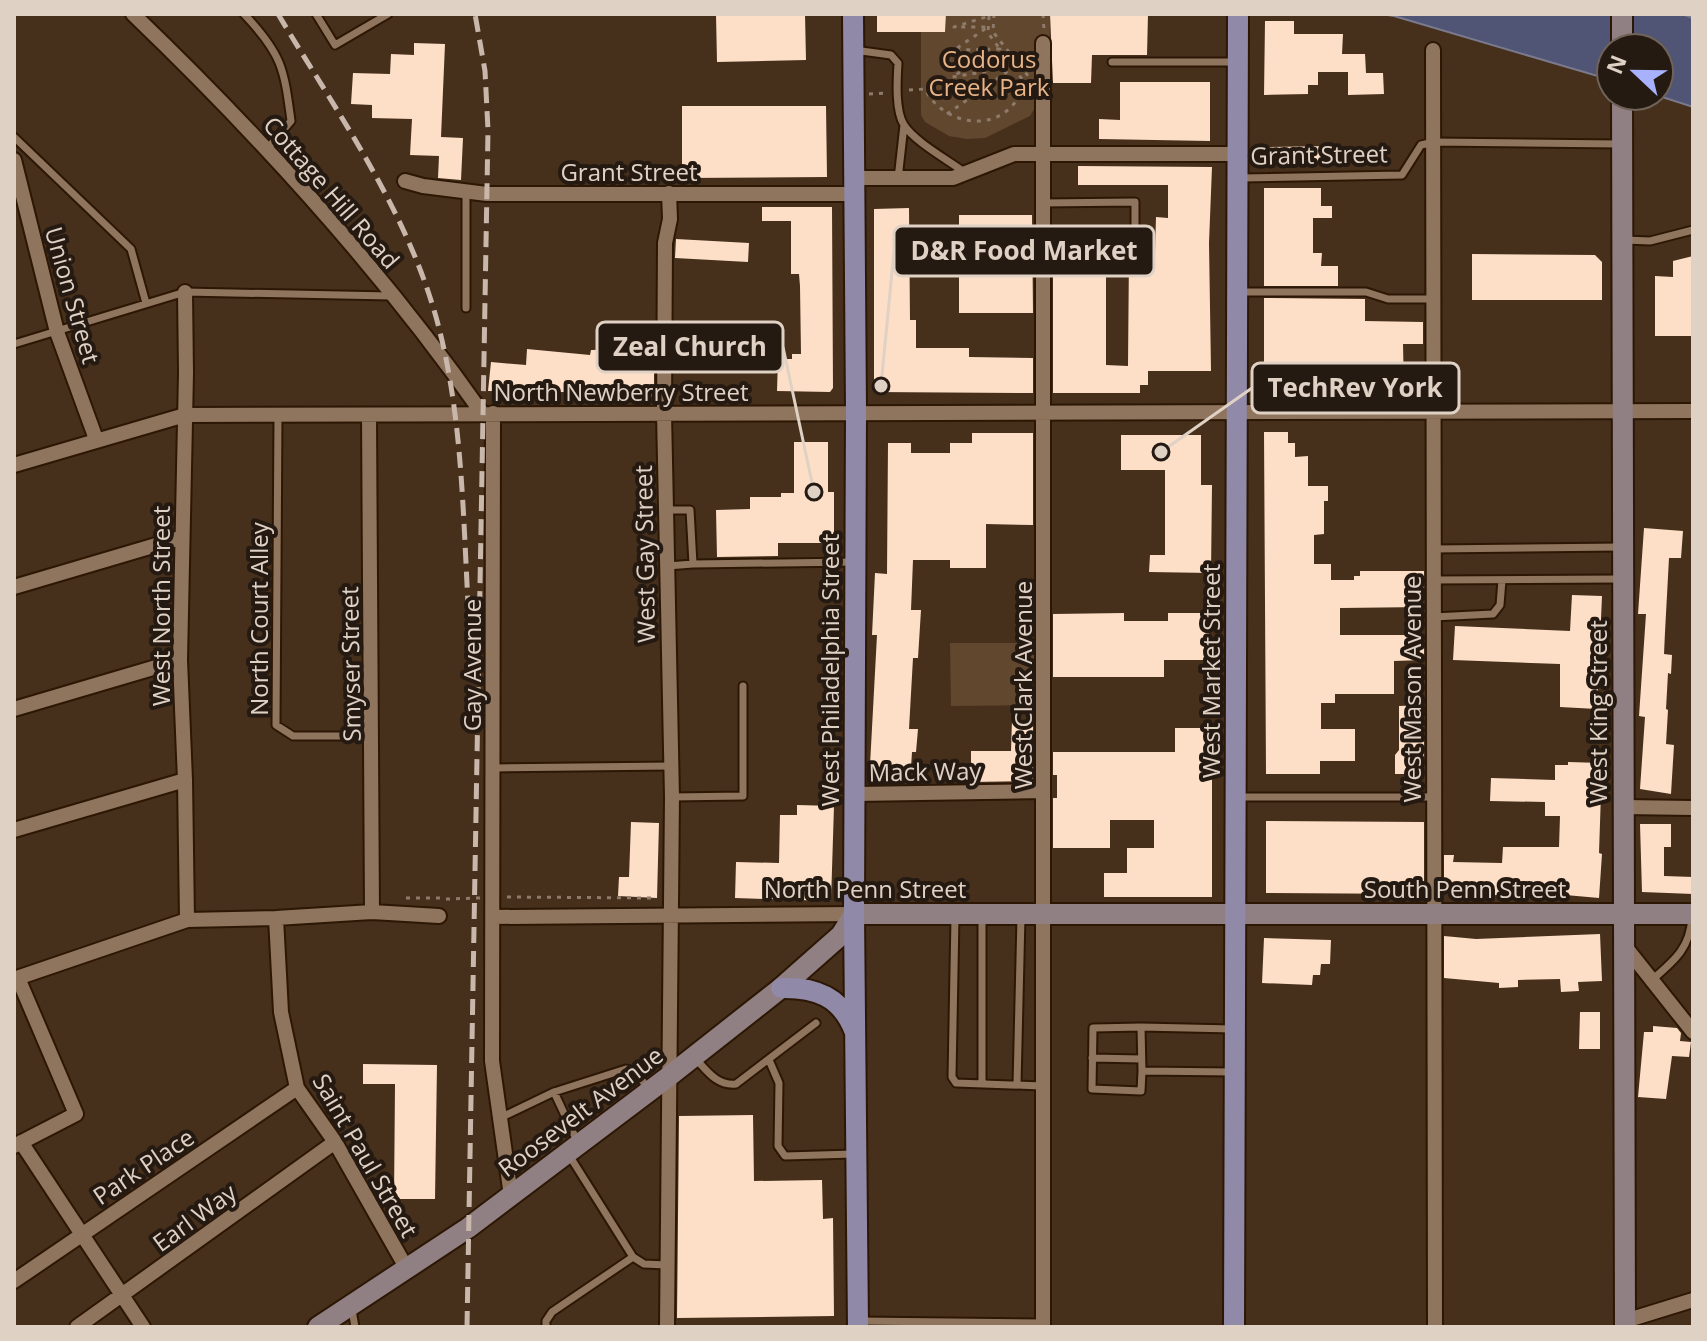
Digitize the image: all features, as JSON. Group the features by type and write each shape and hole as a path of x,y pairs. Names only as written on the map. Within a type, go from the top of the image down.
{"main road":[{"name":"West Philadelphia Street","path":"853,14 856,412 854,914 858,1324"},
{"name":"West Market Street","path":"1234,1327 1238,19"},
{"path":"781,988 817,990 831,998 848,1016 855,1035"}],"street":[{"name":"Cottage Hill Road","path":"133,14 267,149 393,296 487,413"},
{"name":"West Clark Avenue","path":"1043,43 1043,1325"},
{"name":"West Mason Avenue","path":"1433,50 1435,1327"},
{"name":"West King Street","path":"1622,112 1625,1324"},
{"name":"Grant Street","path":"405,181 487,194 669,193 854,186 898,179 938,180 966,173 1014,154 1236,154"},
{"name":"Union Street","path":"14,160 19,199 57,332 96,439"},
{"name":"West Gay Street","path":"667,1327 672,797 664,413 665,243 670,219 669,193"},
{"name":"West North Street","path":"185,292 180,660 187,920"},
{"name":"North Newberry Street","path":"14,465 185,415 1693,411"},
{"name":"Gay Avenue","path":"487,413 493,768 492,1061 511,1196"},
{"name":"Smyser Street","path":"369,415 372,912"},
{"path":"14,587 180,538"},
{"path":"14,709 180,660"},
{"path":"14,830 185,780"},
{"name":"Mack Way","path":"855,794 1043,791"},
{"path":"1624,807 1693,808"},
{"path":"143,1327 18,1144 76,1114 16,978 187,920 372,912 439,916"},
{"name":"Roosevelt Avenue","path":"318,1327 511,1196 694,1057 781,988 841,935 854,914"},
{"name":"North Penn Street","path":"493,917 1237,914"},
{"name":"South Penn Street","path":"1237,914 1693,914"},
{"name":"Saint Paul Street","path":"276,918 281,1012 297,1088 335,1142 407,1269"},
{"path":"1624,945 1693,1032"},
{"name":"Park Place","path":"14,1281 297,1088"},
{"name":"Earl Way","path":"77,1327 335,1142"},
{"path":"1625,1324 1693,1300"}],"lane":[{"path":"244,14 271,43 285,76 291,121 267,149"},
{"path":"316,14 335,45 388,14"},
{"path":"366,14 372,24"},
{"path":"853,50 891,55 898,63 896,92 904,125 898,179"},
{"path":"1112,62 1237,62"},
{"path":"904,125 925,145 966,173"},
{"path":"14,137 131,249 146,303"},
{"path":"1434,142 1622,144"},
{"name":"Grant Street","path":"1236,178 1402,175 1421,145 1434,142"},
{"path":"466,191 466,308"},
{"path":"1042,203 1135,202 1135,239 1042,238"},
{"path":"1622,240 1650,241 1693,230"},
{"path":"14,344 185,292 393,296"},
{"path":"1235,292 1366,292 1388,299 1434,299"},
{"name":"North Court Alley","path":"278,415 276,725 293,736 373,736"},
{"path":"666,510 690,510 693,564"},
{"path":"1433,549 1623,547"},
{"path":"666,566 856,562"},
{"path":"1433,580 1623,579"},
{"path":"1433,617 1493,614 1500,605 1502,580"},
{"path":"672,797 743,796 743,686"},
{"path":"493,768 671,766"},
{"path":"1237,797 1433,797"},
{"path":"955,914 952,1077 956,1083 1043,1086"},
{"path":"982,914 982,1084"},
{"path":"1653,979 1676,958 1691,936 1693,914"},
{"path":"1017,1085 1021,915"},
{"path":"694,1057 717,1081 736,1084 816,1023"},
{"path":"1141,1027 1141,1091 1092,1089 1093,1028 1141,1027 1236,1030"},
{"path":"1092,1058 1141,1059"},
{"path":"769,1060 779,1083 778,1146 785,1156 856,1154"},
{"path":"500,1118 554,1092 626,1069 637,1072 649,1091"},
{"path":"1142,1071 1236,1072"},
{"path":"554,1092 573,1149 633,1257 644,1264 667,1265"},
{"path":"546,1327 552,1312 633,1257"},
{"path":"351,1306 355,1327"},
{"path":"858,1324 1043,1325"}],"path":[{"path":"1024,14 1030,14"},
{"path":"988,27 954,27 990,15"},
{"path":"990,15 988,33 1025,83"},
{"path":"854,96 925,89 931,101 947,114 964,121 997,117 1010,109 1025,83 1031,80 993,32 990,15"},
{"path":"988,27 954,50 1000,49"},
{"path":"1000,49 952,77 1014,67"},
{"path":"947,114 1014,67"},
{"path":"446,899 480,898"}],"green space":[{"name":"Codorus Creek Park","path":"946,14 1050,14 1049,83 1030,116 985,138 949,136 925,122 921,115 921,32 945,32"},
{"path":"950,643 1035,643 1036,705 951,706"}],"water":[{"path":"1381,14 1682,14 1693,18 1693,107 1675,101 1675,32 1595,32 1595,75"}],"building":[{"path":"716,14 805,14 806,60 717,62"},
{"path":"877,14 946,14 945,32 877,32"},
{"path":"1050,14 1148,14 1147,55 1092,55 1091,83 1053,83"},
{"path":"1265,21 1294,21 1294,34 1343,34 1342,54 1365,54 1366,73 1383,73 1384,94 1348,95 1348,72 1318,72 1318,85 1308,85 1308,94 1264,95"},
{"path":"414,43 445,44 441,137 463,138 461,180 438,178 439,156 410,155 412,119 372,118 372,105 351,104 353,73 390,74 391,54 414,55"},
{"path":"1120,82 1210,82 1210,141 1099,139 1099,119 1120,120"},
{"path":"682,106 826,106 827,177 682,178"},
{"path":"1336,146 1336,163 1265,164 1264,147"},
{"path":"1078,166 1212,167 1209,243 1211,371 1148,371 1148,385 1140,385 1140,393 1053,393 1053,258 1079,258 1079,264 1106,264 1106,365 1128,366 1129,253 1155,253 1156,217 1168,218 1168,185 1078,185"},
{"path":"1264,188 1321,188 1321,206 1332,206 1332,218 1313,218 1313,253 1322,253 1321,266 1338,266 1338,286 1264,286"},
{"path":"762,207 832,207 833,388 830,392 777,391 778,359 792,359 792,354 801,354 800,286 799,274 791,274 791,221 762,221"},
{"path":"909,208 910,320 916,320 916,348 969,348 969,357 1033,358 1033,393 874,392 874,209"},
{"path":"959,215 1032,215 1033,313 959,313"},
{"path":"676,239 749,243 748,262 675,258"},
{"path":"1472,254 1595,255 1602,262 1602,300 1472,300"},
{"path":"1693,256 1693,336 1655,336 1655,276 1673,277 1673,261"},
{"path":"1264,298 1365,299 1365,321 1423,322 1423,344 1403,344 1404,392 1385,392 1385,369 1354,368 1354,391 1256,392 1267,380 1260,374 1264,369"},
{"path":"527,349 590,355 591,350 654,349 654,397 629,396 629,393 488,391 491,362 526,365"},
{"path":"1264,432 1288,432 1288,443 1295,443 1295,457 1308,456 1308,486 1328,486 1328,501 1324,501 1324,534 1314,535 1314,564 1331,564 1331,580 1354,580 1354,576 1360,576 1360,571 1424,571 1424,607 1340,608 1340,635 1424,635 1424,660 1394,661 1394,694 1335,694 1335,703 1321,703 1321,729 1355,729 1355,761 1320,761 1320,774 1266,774"},
{"path":"972,433 1033,433 1033,525 986,524 986,568 950,568 950,560 913,560 911,610 921,610 918,658 913,658 909,729 918,729 916,752 912,752 910,783 869,784 877,635 872,635 875,573 887,574 888,443 911,443 911,453 950,453 950,443 972,443"},
{"path":"1121,435 1201,435 1201,485 1212,485 1211,573 1149,572 1150,555 1165,555 1165,470 1121,470"},
{"path":"794,442 828,442 828,492 834,492 834,543 778,543 778,556 717,557 716,510 750,509 750,497 781,497 781,493 794,493"},
{"path":"1644,528 1683,531 1681,558 1669,558 1665,632 1664,654 1672,655 1666,709 1666,744 1674,745 1671,794 1640,789 1645,717 1639,716 1646,614 1638,614"},
{"path":"1572,595 1602,596 1597,709 1560,707 1560,664 1453,660 1455,626 1570,631"},
{"path":"1124,613 1124,621 1168,621 1168,613 1209,613 1209,660 1164,660 1164,677 1053,677 1053,614"},
{"path":"1424,705 1424,774 1395,774 1395,755 1399,750 1399,706"},
{"path":"1012,720 1033,720 1033,781 971,782 971,751 1011,751"},
{"path":"1175,728 1212,728 1212,897 1104,897 1104,873 1127,873 1127,848 1154,848 1154,820 1110,820 1110,848 1053,848 1053,798 1057,798 1057,775 1053,775 1053,752 1175,752"},
{"path":"1568,762 1602,763 1599,898 1532,892 1532,896 1444,894 1444,855 1454,855 1453,862 1502,863 1503,847 1559,847 1560,816 1545,816 1545,802 1490,801 1491,778 1555,780 1555,765 1568,765"},
{"path":"797,805 834,806 831,901 735,898 736,862 779,863 780,815 797,815"},
{"path":"1266,821 1424,822 1424,894 1266,893"},
{"path":"631,822 659,823 657,898 618,896 619,877 629,877"},
{"path":"1640,824 1671,824 1671,847 1664,847 1664,876 1693,877 1693,894 1642,892"},
{"path":"1600,934 1602,981 1578,982 1579,991 1561,992 1560,979 1518,980 1518,987 1499,988 1499,983 1444,978 1444,936 1476,939"},
{"path":"1264,938 1331,940 1330,964 1321,964 1320,975 1313,975 1312,985 1262,983"},
{"path":"1580,1012 1600,1012 1600,1049 1579,1049"},
{"path":"1653,1026 1677,1028 1681,1033 1680,1041 1691,1042 1689,1057 1672,1056 1666,1099 1638,1097 1644,1032 1653,1032"},
{"path":"363,1064 437,1065 435,1199 394,1199 395,1084 363,1084"},
{"path":"753,1115 754,1181 822,1180 823,1219 833,1218 834,1316 677,1318 679,1116"}],"railway":[{"path":"278,14 371,167 411,247 427,289 440,332 453,399 468,603"},
{"path":"467,1327 488,130 485,71 475,14"}],"place":[{"name":"D&R Food Market","path":"881,386"},
{"name":"TechRev York","path":"1161,452"},
{"name":"Zeal Church","path":"814,492"}]}
